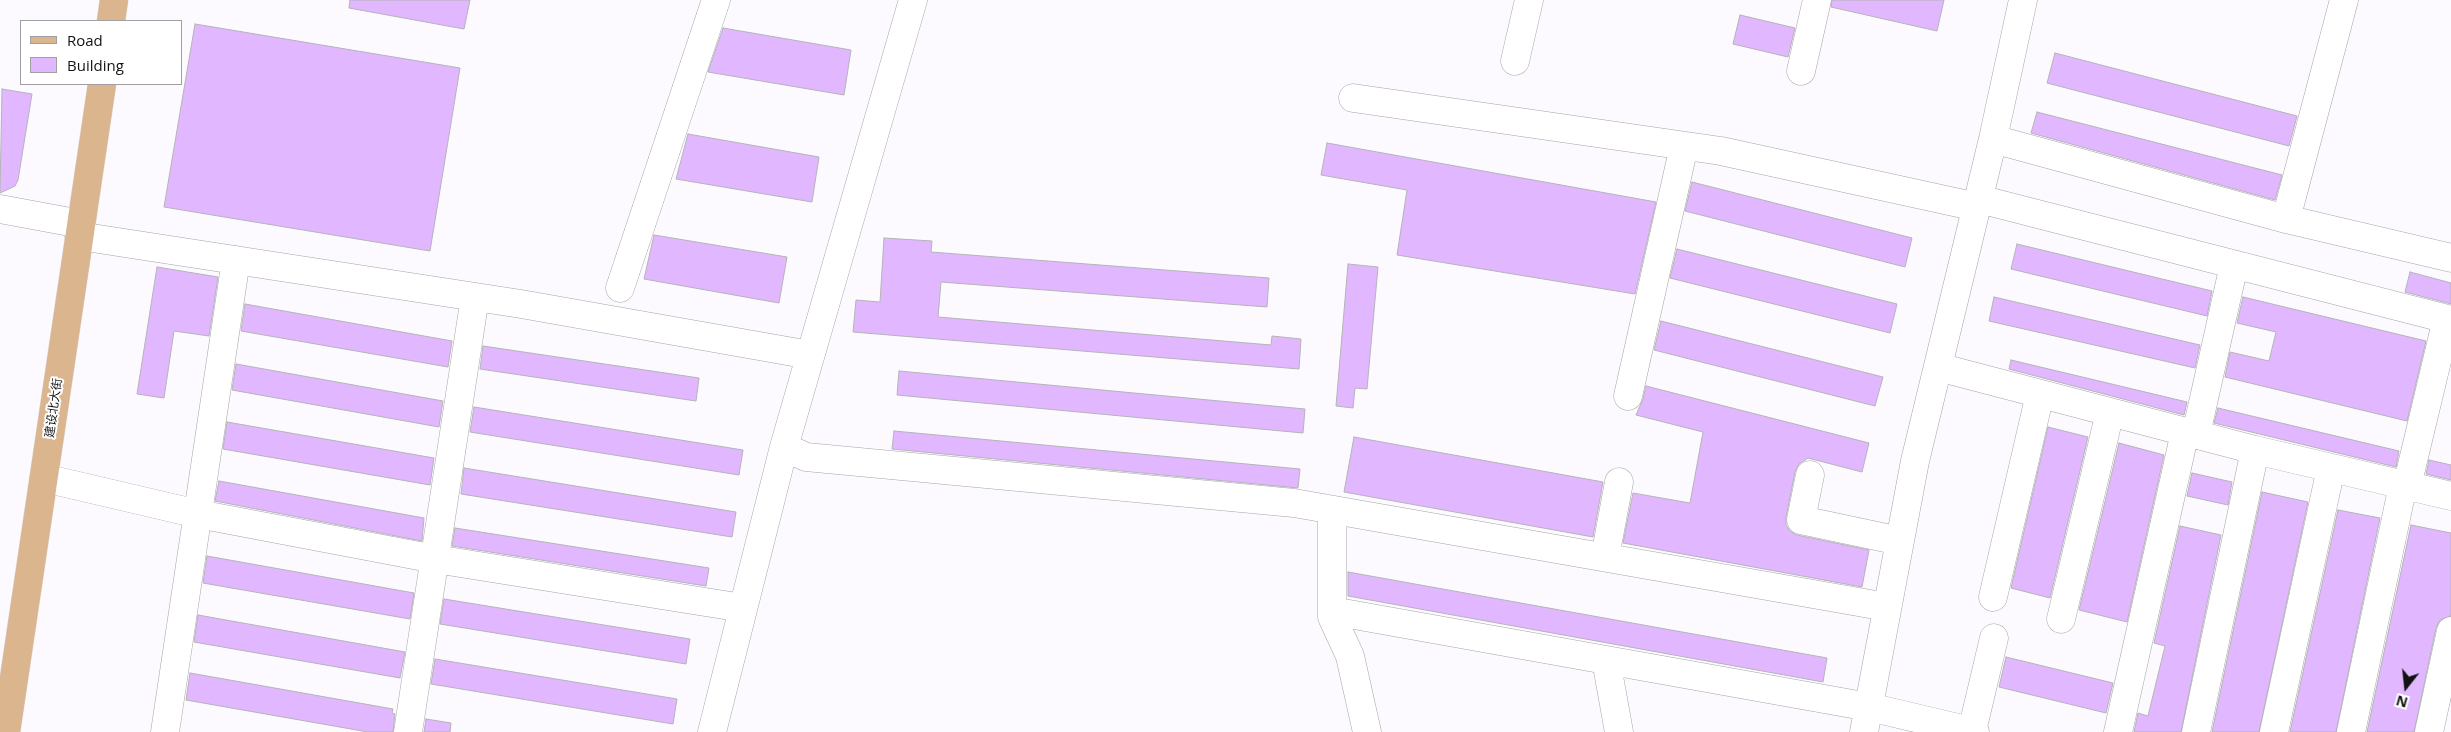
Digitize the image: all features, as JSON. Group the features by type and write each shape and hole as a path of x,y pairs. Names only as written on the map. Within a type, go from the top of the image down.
{"main road":[{"path":"111,20 114,0"},
{"name":"建设北大街","path":"4,730 44,478 102,85"}],"street":[{"path":"620,288 716,0"},
{"path":"712,732 784,447 913,0"},
{"path":"1516,61 1529,0"},
{"path":"1801,71 1818,0"},
{"path":"1867,720 1915,461 1993,139 2023,0"},
{"path":"2286,219 2344,0"},
{"path":"1353,98 1721,151 1978,203 2449,319 2405,486 2351,732"},
{"path":"1993,139 2286,219 2451,258"},
{"path":"1628,396 1684,146"},
{"path":"0,209 80,230 236,260 476,297 810,355"},
{"path":"165,732 236,260"},
{"path":"2118,732 2190,433 2234,265"},
{"path":"408,732 476,297"},
{"path":"1938,367 2255,450 2451,496"},
{"path":"1993,597 2040,394"},
{"path":"2061,619 2110,412"},
{"path":"784,447 806,457 1284,502 1887,607"},
{"path":"2196,732 2255,450"},
{"path":"2274,732 2331,468"},
{"path":"1810,475 1801,520 1900,540"},
{"path":"44,478 198,514 435,559 743,608"},
{"path":"1604,557 1619,482"},
{"path":"1332,510 1332,617 1350,656 1367,732"},
{"path":"1332,611 1606,660 1867,720 1973,732 1994,638"},
{"path":"2429,732 2451,631"},
{"path":"1606,660 1618,732"}],"building":[{"path":"350,0 470,0 464,29 349,8"},
{"path":"1832,0 1944,0 1937,31 1831,7"},
{"path":"1740,15 1795,28 1788,57 1733,44"},
{"path":"195,24 460,68 430,251 164,207"},
{"path":"723,28 851,50 844,95 708,72"},
{"path":"2055,53 2297,116 2289,146 2047,83"},
{"path":"2,89 32,94 18,180 15,186 0,193"},
{"path":"2037,112 2282,175 2275,200 2031,133"},
{"path":"688,134 819,157 812,202 676,179"},
{"path":"1327,143 1656,202 1635,294 1397,255 1407,190 1321,175"},
{"path":"1692,182 1912,238 1905,267 1685,211"},
{"path":"654,235 787,257 779,303 644,279"},
{"path":"884,238 932,241 931,252 1269,278 1267,307 941,282 938,317 1271,345 1272,336 1301,339 1299,369 853,332 856,300 880,302"},
{"path":"2017,244 2212,291 2207,316 2011,269"},
{"path":"1677,249 1897,304 1890,333 1670,278"},
{"path":"1348,264 1378,267 1367,389 1355,388 1353,408 1336,406"},
{"path":"157,267 218,277 209,336 174,331 164,398 137,394"},
{"path":"2410,272 2451,283 2451,304 2405,292"},
{"path":"1994,297 2200,345 2195,368 1989,321"},
{"path":"2243,297 2426,341 2407,421 2225,377 2230,352 2269,361 2276,332 2237,323"},
{"path":"245,304 452,341 448,367 241,331"},
{"path":"1661,321 1883,377 1875,406 1654,350"},
{"path":"483,346 699,378 696,401 480,369"},
{"path":"2011,360 2187,402 2184,415 2009,369"},
{"path":"236,364 443,401 439,427 232,390"},
{"path":"899,371 1305,409 1303,433 897,395"},
{"path":"1646,386 1869,443 1862,472 1808,458 1799,464 1795,472 1786,517 1786,525 1790,531 1797,535 1869,550 1862,587 1623,543 1633,493 1690,503 1703,432 1636,415"},
{"path":"474,407 743,450 739,475 470,432"},
{"path":"2218,408 2399,451 2396,467 2214,423"},
{"path":"227,422 434,458 430,485 223,449"},
{"path":"2048,427 2088,437 2050,598 2011,588"},
{"path":"894,431 1300,469 1298,488 892,449"},
{"path":"1354,437 1603,482 1593,537 1344,492"},
{"path":"2119,443 2164,455 2127,622 2079,610"},
{"path":"2429,460 2451,465 2451,480 2426,474"},
{"path":"464,468 736,512 732,537 461,494"},
{"path":"2192,473 2232,482 2228,505 2187,496"},
{"path":"219,481 424,518 422,541 215,501"},
{"path":"2262,492 2308,502 2259,732 2212,732"},
{"path":"2338,510 2380,518 2336,732 2290,732"},
{"path":"2411,525 2451,533 2451,616 2440,620 2436,628 2414,732 2367,732"},
{"path":"2180,526 2221,535 2181,732 2134,732 2138,713 2148,716 2165,646 2154,643"},
{"path":"455,528 709,568 706,586 452,546"},
{"path":"207,556 414,593 410,619 203,583"},
{"path":"1348,572 1827,658 1823,682 1348,596"},
{"path":"444,599 690,639 686,664 440,624"},
{"path":"198,615 405,652 400,678 194,642"},
{"path":"2006,657 2113,683 2106,713 1999,687"},
{"path":"435,659 677,699 673,724 431,684"},
{"path":"190,673 393,709 392,713 395,714 393,732 368,732 186,700"},
{"path":"426,719 451,723 450,732 424,732"}]}
